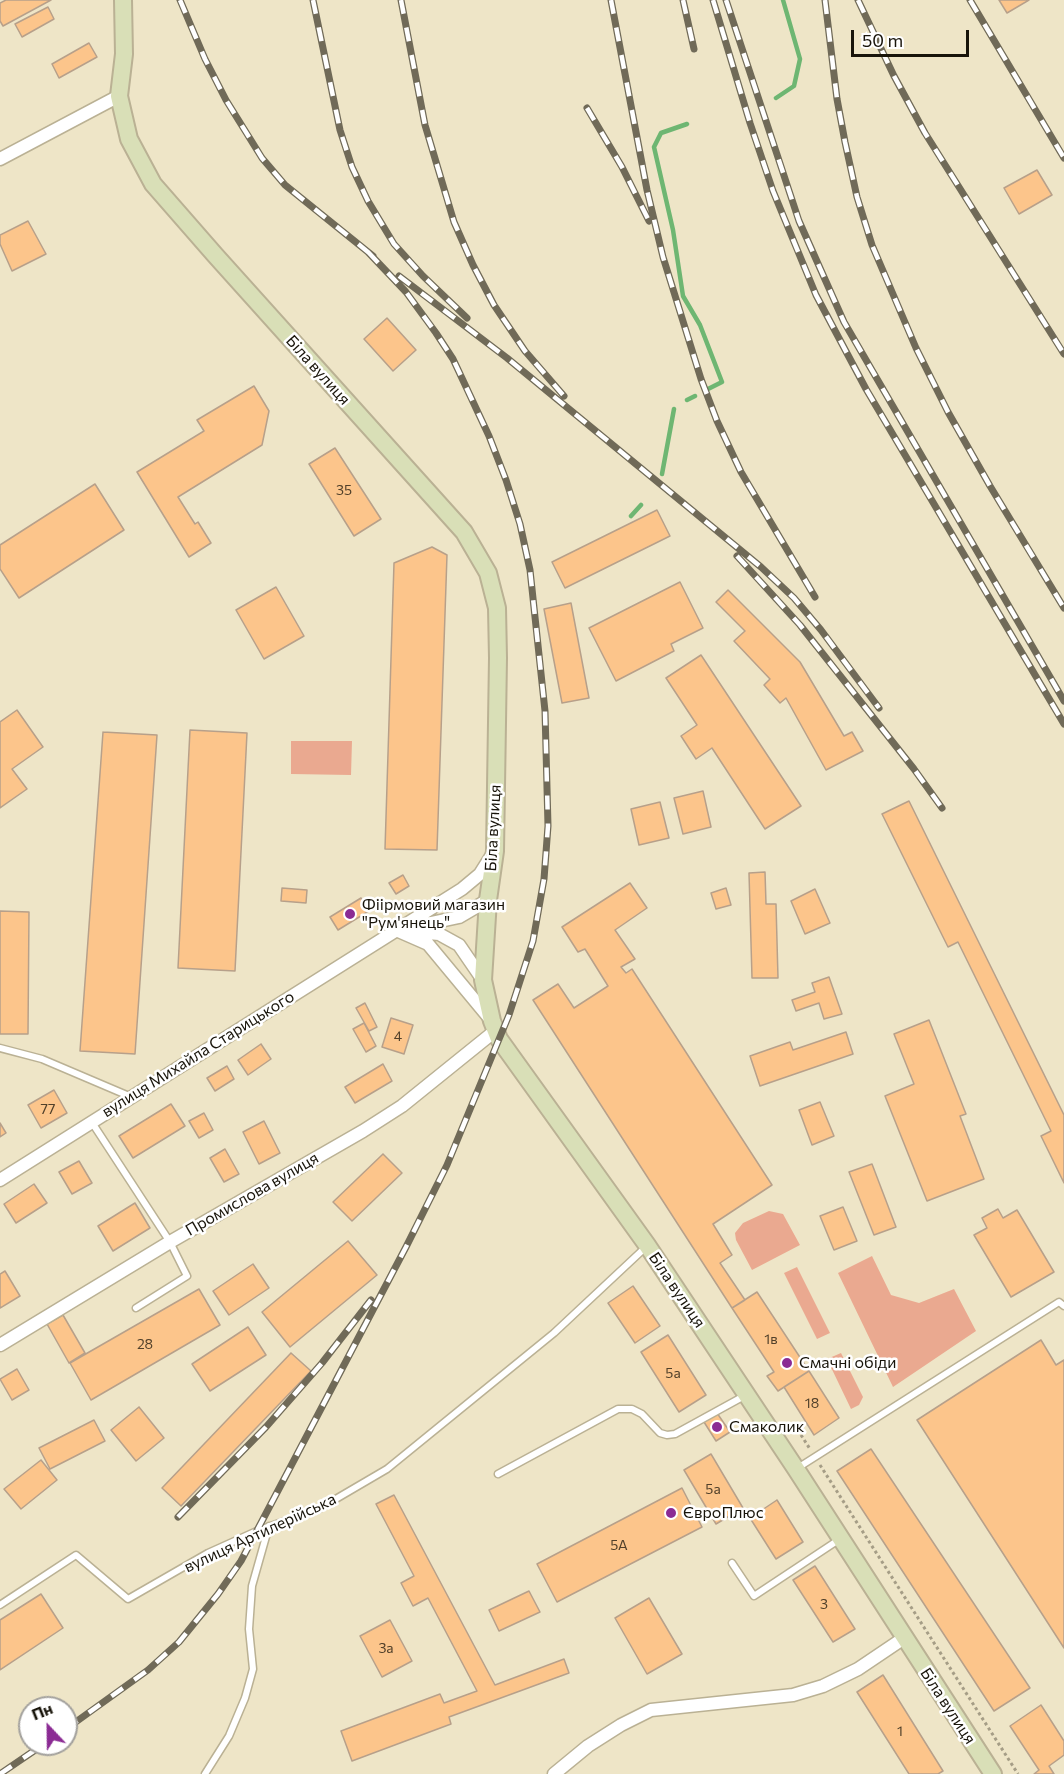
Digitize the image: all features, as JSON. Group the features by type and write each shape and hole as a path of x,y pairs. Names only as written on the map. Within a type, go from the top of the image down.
{"street":[{"name":"Біла вулиця","path":"123,0 124,54 119,96 129,139 153,184 464,532 488,573 497,608 498,638 495,851 488,900 483,980 499,1040 647,1245 796,1469 993,1774"},
{"path":"0,159 119,96"},
{"name":"вулиця Михайла Старицького","path":"0,1179 462,889 480,874 495,851"},
{"name":"вулиця Михайла Старицького","path":"396,930 459,917 488,900"},
{"path":"396,930 439,934 459,945 483,980"},
{"path":"396,930 428,944 494,1026"},
{"name":"Промислова вулиця","path":"0,1345 402,1106 494,1026"},
{"path":"554,1774 588,1746 621,1725 651,1710 794,1695 823,1686 858,1669 904,1638"}],"lane":[{"path":"0,1048 42,1059 129,1096"},
{"path":"91,1121 170,1242 187,1276 136,1308"},
{"name":"вулиця Артилерійська","path":"0,1605 76,1555 128,1599 208,1553 269,1526 317,1510 387,1469 554,1333 647,1245"},
{"path":"796,1469 1059,1302 1064,1306"},
{"path":"498,1474 618,1409 632,1409 642,1414 660,1433 667,1435 675,1434 746,1394"},
{"path":"205,1774 229,1736 245,1698 253,1669 249,1629 252,1586 269,1526"},
{"path":"732,1563 754,1596 840,1538"}],"path":[{"path":"801,1435 1018,1774"}],"shaded area":[{"path":"291,741 352,741 351,775 291,774"},
{"path":"769,1211 783,1214 800,1245 752,1270 736,1240 735,1233 743,1223"},
{"path":"872,1256 891,1295 919,1303 954,1289 976,1331 893,1387 838,1273"},
{"path":"797,1267 830,1333 817,1339 784,1273"},
{"path":"841,1353 863,1397 859,1405 851,1409 827,1359"}],"building":[{"path":"6,0 51,0 3,26 0,21 0,3"},
{"path":"999,0 1029,0 1007,13"},
{"path":"48,7 54,19 22,37 15,24"},
{"path":"89,43 97,57 59,78 52,64"},
{"path":"1037,170 1052,195 1019,214 1004,188"},
{"path":"28,221 46,254 12,271 0,244 0,235"},
{"path":"387,318 416,350 393,371 364,339"},
{"path":"254,386 269,411 262,445 178,497 195,524 198,522 211,543 189,557 137,472 204,431 197,420"},
{"path":"335,448 381,519 354,536 309,464"},
{"path":"95,484 124,530 19,598 0,569 0,545"},
{"path":"657,510 670,536 565,588 552,562"},
{"path":"432,547 447,555 437,850 385,849 394,563"},
{"path":"680,582 703,628 671,644 674,651 616,681 589,628"},
{"path":"276,587 304,636 264,659 236,610"},
{"path":"728,590 800,662 844,736 852,732 863,751 826,770 786,698 780,703 764,685 770,679 734,641 745,631 716,602"},
{"path":"571,603 589,698 562,703 544,609"},
{"path":"701,655 801,806 765,829 712,748 696,759 681,736 697,725 666,678"},
{"path":"17,710 43,747 12,769 27,789 0,808 0,722"},
{"path":"190,730 247,733 235,971 178,968"},
{"path":"103,732 157,735 135,1054 80,1051"},
{"path":"703,791 711,827 683,834 674,798"},
{"path":"909,801 1064,1115 1064,1183 1041,1136 1051,1131 958,942 948,947 882,814"},
{"path":"660,802 669,838 639,845 631,809"},
{"path":"765,872 766,904 776,904 778,978 752,978 749,873"},
{"path":"403,875 409,886 396,894 389,883"},
{"path":"630,883 647,908 615,930 635,959 621,967 626,973 632,969 772,1185 713,1224 732,1255 720,1263 745,1300 732,1308 533,1000 558,984 574,1008 608,986 585,949 578,952 562,927"},
{"path":"282,888 307,890 306,903 281,901"},
{"path":"726,888 731,905 716,909 711,893"},
{"path":"815,889 830,923 805,934 791,901"},
{"name":"Фіірмовий магазин \"Рум'янець\"","path":"361,898 369,911 338,930 330,917"},
{"path":"0,911 29,912 28,1034 0,1034"},
{"path":"829,977 842,1014 824,1019 819,1003 796,1011 792,1000 815,992 812,983"},
{"path":"365,1003 377,1027 369,1031 356,1008"},
{"path":"391,1018 413,1025 404,1054 382,1047"},
{"path":"929,1020 966,1114 960,1116 984,1179 927,1201 885,1096 914,1084 894,1034"},
{"path":"364,1023 376,1046 366,1052 353,1029"},
{"path":"846,1032 853,1054 760,1086 750,1056 790,1042 793,1050"},
{"path":"261,1044 271,1059 248,1075 238,1060"},
{"path":"383,1064 392,1081 355,1103 345,1087"},
{"path":"227,1066 234,1079 215,1091 207,1078"},
{"path":"54,1090 67,1113 41,1128 28,1105"},
{"path":"820,1102 834,1136 812,1145 799,1110"},
{"path":"171,1104 185,1126 133,1158 119,1136"},
{"path":"204,1113 213,1130 199,1138 189,1121"},
{"path":"264,1121 280,1153 259,1164 243,1132"},
{"path":"0,1123 6,1133 0,1137"},
{"path":"225,1149 239,1174 224,1182 210,1158"},
{"path":"383,1154 402,1173 352,1221 333,1202"},
{"path":"79,1161 92,1183 72,1194 59,1172"},
{"path":"872,1164 896,1227 874,1235 849,1172"},
{"path":"34,1184 47,1203 16,1223 4,1204"},
{"path":"135,1203 150,1228 113,1251 98,1226"},
{"path":"843,1207 857,1241 834,1250 820,1216"},
{"path":"998,1209 1003,1218 1017,1210 1054,1272 1011,1297 974,1235 987,1228 982,1218"},
{"path":"348,1241 377,1275 290,1347 262,1312"},
{"path":"253,1264 269,1288 229,1315 213,1291"},
{"path":"5,1271 20,1296 0,1308 0,1274"},
{"path":"633,1286 660,1326 635,1343 608,1303"},
{"path":"199,1289 220,1325 91,1400 70,1363"},
{"path":"757,1292 809,1371 778,1391 767,1376 774,1372 732,1308"},
{"path":"63,1315 85,1353 69,1363 47,1324"},
{"path":"248,1327 266,1355 210,1391 192,1364"},
{"path":"668,1335 706,1395 679,1412 641,1352"},
{"path":"1041,1340 1056,1365 1064,1360 1064,1648 917,1420"},
{"path":"291,1353 311,1371 181,1506 162,1488"},
{"path":"17,1369 29,1390 12,1400 0,1379"},
{"path":"809,1371 839,1418 814,1435 784,1387"},
{"path":"139,1407 164,1438 136,1461 111,1430"},
{"name":"Смаколик","path":"717,1413 730,1432 716,1441 704,1422"},
{"path":"94,1420 105,1441 50,1469 39,1448"},
{"path":"871,1449 1030,1688 994,1711 837,1471"},
{"path":"711,1454 743,1508 716,1524 684,1470"},
{"path":"41,1460 57,1480 21,1509 4,1489"},
{"path":"682,1488 702,1527 557,1602 537,1564"},
{"path":"394,1495 495,1685 564,1659 569,1673 449,1717 451,1724 352,1761 341,1731 440,1694 444,1703 477,1691 428,1598 413,1606 401,1583 414,1576 376,1504"},
{"path":"777,1500 803,1542 776,1559 750,1518"},
{"path":"815,1566 855,1629 833,1642 793,1580"},
{"path":"529,1591 540,1612 499,1631 489,1610"},
{"path":"41,1594 63,1628 0,1670 0,1620"},
{"path":"649,1598 682,1654 647,1674 615,1618"},
{"path":"390,1620 412,1661 382,1677 360,1636"},
{"path":"883,1675 943,1771 938,1774 909,1774 857,1692"},
{"path":"1041,1705 1064,1741 1064,1755 1049,1766 1054,1774 1034,1774 1039,1770 1010,1726"}],"waterway":[{"path":"776,98 794,86 800,59 783,0"},
{"path":"687,124 661,133 654,147 673,230 683,296 700,325 722,382 708,389"},
{"path":"687,400 695,396"},
{"path":"662,474 674,409"},
{"path":"631,516 641,505"}],"railway":[{"path":"180,0 205,59 226,100 262,158 285,185 373,256"},
{"path":"313,0 340,130 352,167 368,201 394,244 423,276 467,318"},
{"path":"401,0 425,125 454,222 494,305 525,351 564,396"},
{"path":"611,0 647,190 663,257 701,379 717,421 741,472 815,597"},
{"path":"683,0 694,49"},
{"path":"713,0 773,191 816,295 866,389 1064,724"},
{"path":"726,0 799,221 844,322 1064,701"},
{"path":"825,0 837,99 845,142 857,197 872,245 916,348 948,412 1064,608"},
{"path":"858,0 894,76 925,133 1064,354"},
{"path":"970,0 1064,158"},
{"path":"587,108 622,167 649,221"},
{"path":"78,1720 148,1670 179,1642 241,1561 447,1165 509,1015 533,941 544,879 548,826 545,711 530,570 520,524 489,436 453,359 406,292 368,252"},
{"path":"399,276 507,358 761,567 794,598 821,630 879,708"},
{"path":"737,556 800,625 942,808"},
{"path":"178,1517 266,1427 322,1363 371,1300"},
{"path":"0,1774 26,1756"}],"place":[{"name":"Фіірмовий магазин \"Рум'янець\"","path":"350,914"},
{"name":"Смачні обіди","path":"787,1363"},
{"name":"Смаколик","path":"717,1427"},
{"name":"ЄвроПлюс","path":"671,1513"}]}
